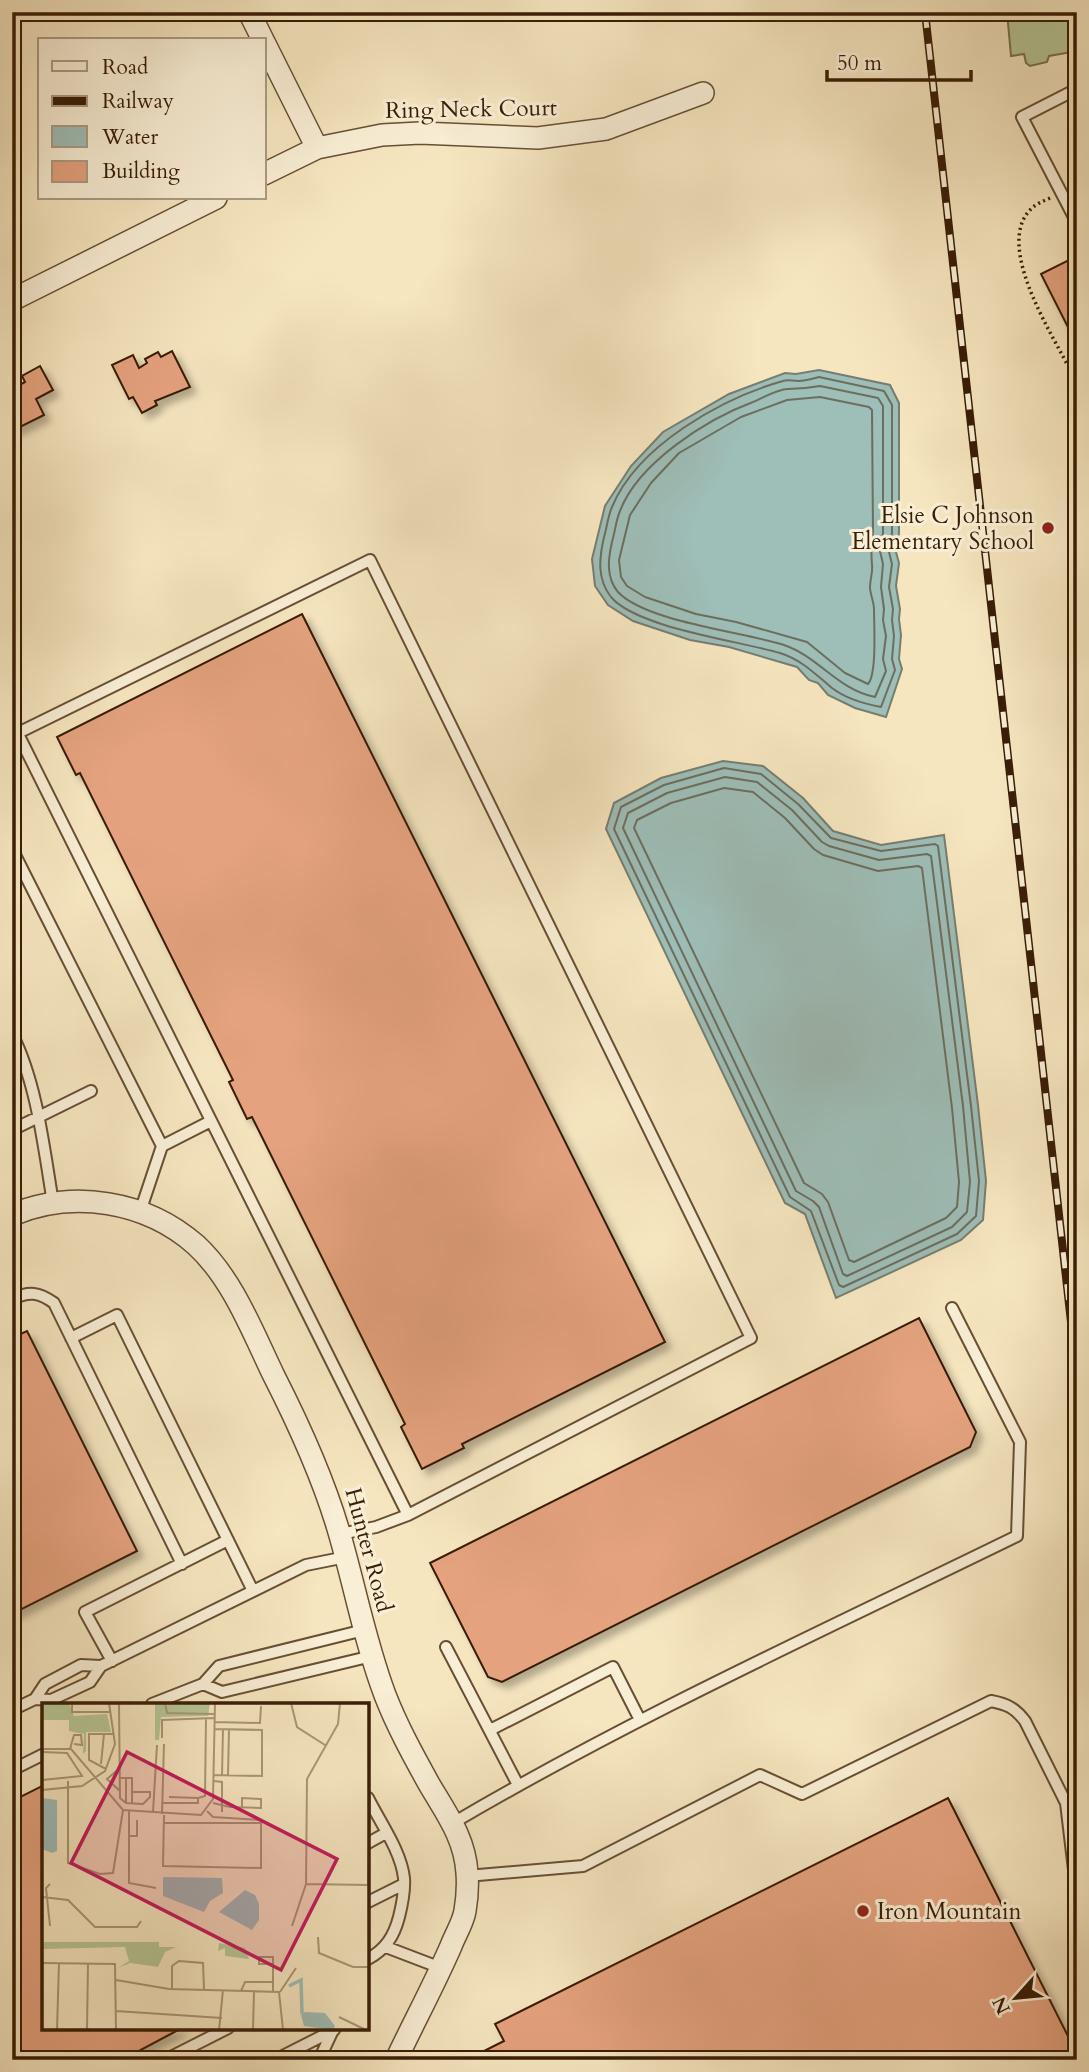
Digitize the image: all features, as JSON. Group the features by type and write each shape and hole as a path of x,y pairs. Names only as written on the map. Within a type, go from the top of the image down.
{"street":[{"path":"249,12 262,38"},
{"path":"266,45 317,148"},
{"name":"Ring Neck Court","path":"266,173 317,148 382,135 419,133 538,138 606,129 703,93"},
{"path":"12,300 212,200"},
{"name":"Hunter Road","path":"12,1215 53,1203 89,1200 113,1203 140,1212 168,1226 197,1246 234,1296 310,1448 340,1534 364,1630 385,1696 409,1746 453,1823 464,1853 467,1875 465,1913 396,2060"}],"lane":[{"path":"1077,89 1022,117 1077,223"},
{"path":"340,1534 376,1527 408,1515 751,1338 370,560 15,737 408,1515"},
{"path":"12,849 162,1146"},
{"path":"12,1034 18,1045 39,1117 53,1203"},
{"path":"12,1130 91,1091"},
{"path":"140,1212 162,1146 211,1121"},
{"path":"12,1299 32,1293 44,1295 54,1303 182,1564"},
{"path":"453,1823 640,1720 1017,1536 1020,1443 952,1308"},
{"path":"71,1338 117,1315 253,1591"},
{"path":"106,1664 85,1612 229,1541"},
{"path":"12,1710 35,1699 51,1700 90,1682 106,1664 306,1565 346,1557"},
{"path":"155,1703 204,1684 219,1666 364,1630"},
{"path":"446,1647 518,1785"},
{"path":"204,1684 222,1692 372,1656"},
{"path":"35,1699 45,1684 81,1665 106,1664"},
{"path":"489,1730 613,1667 640,1720"},
{"path":"467,1875 583,1866 760,1775 802,1794 990,1701 1016,1709 1025,1721 1066,1803 1077,1895"},
{"path":"12,1770 42,1755"},
{"path":"369,1800 397,1855 404,1878 395,1933 386,1947 369,1958"},
{"path":"369,1842 386,1833"},
{"path":"369,1902 404,1884"},
{"path":"386,1947 441,1968"},
{"path":"165,2060 225,2030"},
{"path":"275,2060 332,2030"},
{"path":"319,2060 334,2030"}],"path":[{"path":"1060,192 1028,211 1022,223 1019,246 1027,285 1067,364"}],"green space":[{"path":"1007,12 1069,12 1072,52 1049,56 1047,62 1030,66 1026,63 1024,54 1011,56"}],"water":[{"path":"819,370 890,385 899,403 899,533 896,552 899,563 896,586 900,609 899,659 902,669 886,717 855,708 828,695 818,683 809,680 797,667 729,647 690,640 633,621 608,605 595,586 592,559 605,506 631,466 663,432 729,394 785,373"},
{"path":"723,761 763,766 803,798 833,831 881,845 944,835 986,1181 983,1220 961,1240 836,1298 805,1214 785,1203 606,829 614,803 661,778"}],"building":[{"path":"1077,256 1077,338 1074,339 1041,274"},
{"path":"1077,256 1077,338 1074,339 1041,274"},
{"path":"172,351 190,387 155,401 157,405 142,413 133,397 129,399 112,365 133,355 139,368 147,363 145,359 158,352 161,357"},
{"path":"40,366 53,390 36,399 44,415 12,431 12,389 25,382 22,376"},
{"path":"302,614 665,1342 462,1444 464,1448 422,1469 401,1427 405,1424 252,1117 247,1119 229,1082 233,1080 80,773 76,775 57,737"},
{"path":"919,1318 976,1432 970,1447 502,1682 488,1677 430,1563"},
{"path":"27,1331 137,1551 12,1614 12,1338"},
{"path":"42,1786 42,2030 178,2030 122,2060 12,2060 12,1801"},
{"name":"Iron Mountain","path":"948,1798 1077,2054 1077,2060 483,2060 480,2053 504,2041 495,2024"}],"railway":[{"path":"925,12 1077,1376"}],"place":[{"name":"Elsie C Johnson Elementary School","path":"1048,528"},
{"name":"Iron Mountain","path":"863,1911"}]}
